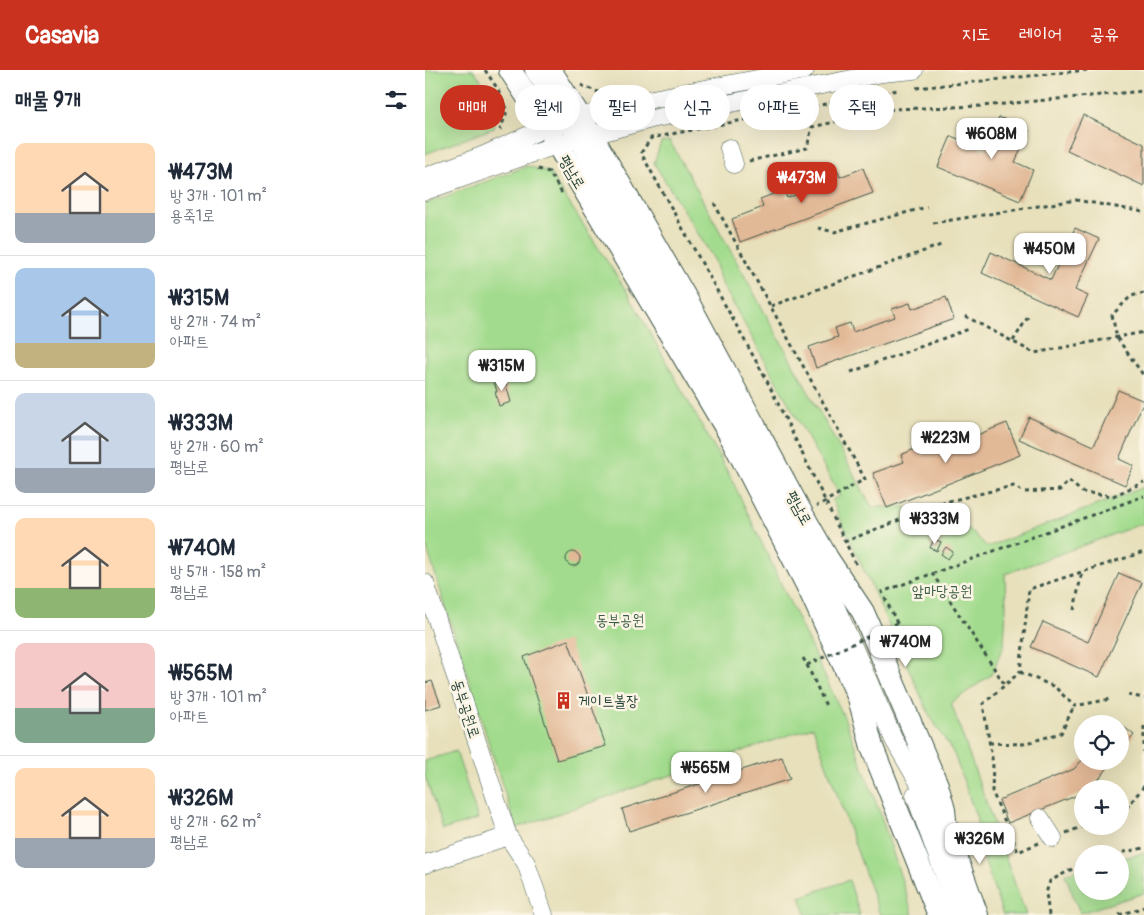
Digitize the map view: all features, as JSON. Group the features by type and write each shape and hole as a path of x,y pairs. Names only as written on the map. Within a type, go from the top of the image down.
{"main road":[{"name":"평남로","path":"510,70 568,132 689,304 806,521 863,612 937,785 947,829 977,915"},
{"name":"평남로","path":"550,70 568,132 811,591 859,698 872,747 939,915"}],"street":[{"path":"522,70 568,132 816,582 873,719 914,792 959,915"},
{"path":"533,70 824,580"},
{"path":"425,191 568,132 627,104 805,70"},
{"path":"425,177 482,156 568,132 651,119 882,72 914,70"},
{"path":"806,521 824,580 893,740 919,783 926,800 947,829"},
{"name":"동부공원로","path":"425,583 508,836 526,863 544,915"},
{"path":"859,698 873,719"},
{"path":"1040,818 1053,838"},
{"path":"425,864 508,836"}],"path":[{"path":"485,70 497,88 507,111 499,133"},
{"path":"914,88 1087,70"},
{"path":"858,572 845,541 767,382 641,153 651,138 905,89"},
{"path":"732,156 807,148 812,127 893,109 982,106 1144,91"},
{"path":"535,168 549,172 565,197"},
{"path":"933,223 1076,200 1144,212"},
{"path":"714,203 865,479 825,501 806,521"},
{"path":"818,228 834,232 927,207"},
{"path":"771,306 941,246"},
{"path":"1144,293 1131,296 1112,316 1117,338 1144,376"},
{"path":"965,316 1034,353 1144,332"},
{"path":"1013,341 1028,317"},
{"path":"851,372 969,329"},
{"path":"823,550 945,502 1013,486 1023,492 1060,490 1069,481 1082,492 1113,496 1144,482"},
{"path":"900,629 882,592 1144,496"},
{"path":"1074,830 1018,852 992,791 993,764 983,704 1020,672 1029,589 1144,552"},
{"path":"1074,610 1082,572"},
{"path":"932,573 1005,685"},
{"path":"807,665 897,622"},
{"path":"880,627 883,637"},
{"path":"820,649 824,658"},
{"path":"803,658 827,708"},
{"path":"1020,672 1055,687 1074,706"},
{"path":"1128,695 1144,698"},
{"path":"1074,706 1111,699"},
{"path":"989,743 1023,744 1061,733 1074,706"},
{"path":"1144,726 1144,754"},
{"path":"1129,805 1144,786"},
{"path":"1129,851 1144,848"},
{"path":"1049,915 1046,893 1050,881 1074,868"},
{"path":"1119,915 1144,907"}],"green space":[{"path":"425,70 474,70 484,85 440,85 440,130 489,130 425,154"},
{"name":"앞마당공원","path":"670,141 872,507 904,507 950,515 974,533 987,547 1144,487 1144,523 1005,574 1004,646 991,675 951,703 1026,915 1003,915 977,839 977,819 954,754 930,716 832,500 840,496 720,280 715,261 654,163 661,142"},
{"name":"동부공원","path":"528,166 549,172 629,295 732,480 844,717 880,813 913,915 880,915 813,727 516,828 425,542 425,204"},
{"path":"456,751 478,819 443,830 425,776 425,761"},
{"path":"1144,853 1144,893 1129,898 1129,857"},
{"path":"1074,871 1074,897 1065,874"},
{"path":"849,880 860,915 806,915 800,897"},
{"path":"1075,900 1122,900 1080,913"}],"building":[{"path":"1083,115 1144,144 1144,186 1067,150"},
{"path":"999,117 1029,130 1015,162 1033,170 1020,201 938,167 951,136 985,150"},
{"path":"863,168 873,193 740,242 732,219 763,207 760,199 784,190 787,198 820,186 817,179 838,171 840,177"},
{"path":"1075,228 1099,239 1075,290 1088,296 1078,317 982,273 991,252 1051,280"},
{"path":"946,297 954,319 816,368 809,347 838,337 835,328 850,323 853,332 895,317 892,309 910,303 912,309"},
{"path":"504,378 511,402 499,406 494,381"},
{"path":"1118,390 1144,401 1119,459 1134,466 1125,485 1019,439 1029,417 1094,446"},
{"path":"1007,423 1020,455 887,508 873,473 904,462 901,455 919,447 922,455 952,443 949,436 974,426 977,435"},
{"path":"934,539 941,542 937,551 930,548"},
{"path":"946,547 953,552 948,559 941,554"},
{"path":"573,552 578,554 580,559 578,564 573,566 568,564 566,559 568,554"},
{"path":"1119,573 1142,583 1099,677 1031,647 1043,622 1088,642"},
{"name":"게이트볼장","path":"568,640 606,746 557,760 524,657"},
{"path":"432,681 441,705 425,710 425,683"},
{"path":"1129,731 1134,735 1129,741"},
{"path":"782,757 790,779 629,831 622,809"},
{"path":"1074,769 1106,770 1098,780 1074,780 1074,797 1008,823 999,800"}],"place":[{"name":"게이트볼장","path":"564,701"}]}
